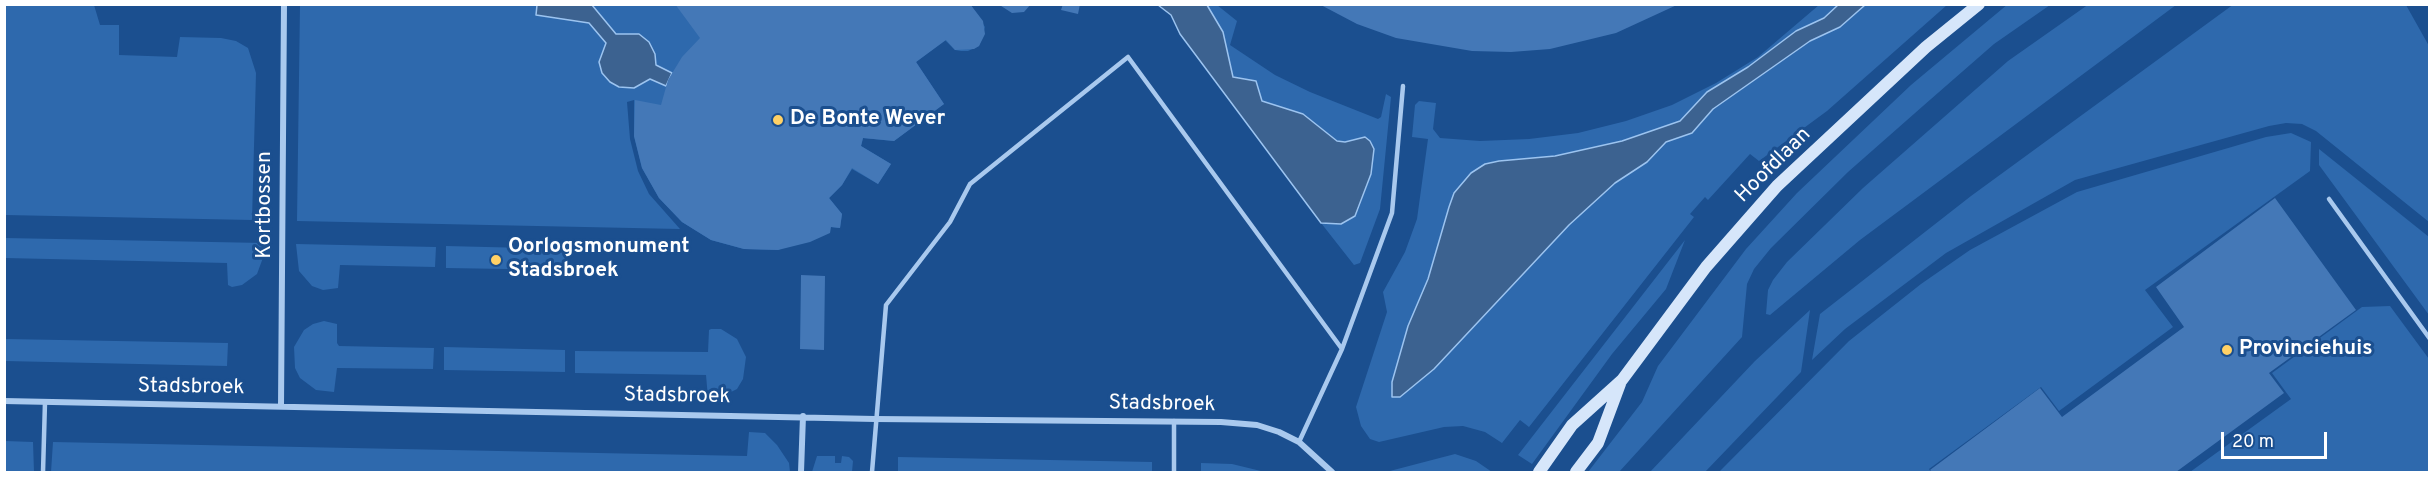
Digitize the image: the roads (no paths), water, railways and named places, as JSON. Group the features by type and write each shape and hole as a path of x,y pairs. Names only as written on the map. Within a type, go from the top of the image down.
{"street":[{"name":"Kortbossen","path":"281,406 284,4"},
{"name":"Hoofdlaan","path":"1539,472 1572,425 1622,380 1707,267 1777,186 1926,47 1979,4"},
{"name":"Hoofdlaan","path":"1576,472 1598,444 1622,380"},
{"name":"Stadsbroek","path":"4,401 875,419 1174,421 1257,424 1299,442 1332,472"},
{"path":"801,472 803,416"}],"lane":[{"path":"872,472 886,305 950,222 970,184 1128,57 1341,349"},
{"path":"1299,442 1341,349 1392,213 1403,86"},
{"path":"2329,199 2430,339"},
{"path":"43,472 45,402"},
{"path":"1174,421 1174,472"}],"place":[{"name":"De Bonte Wever","path":"778,120"},
{"name":"Oorlogsmonument Stadsbroek","path":"496,260"},
{"name":"Provinciehuis","path":"2227,350"}]}
